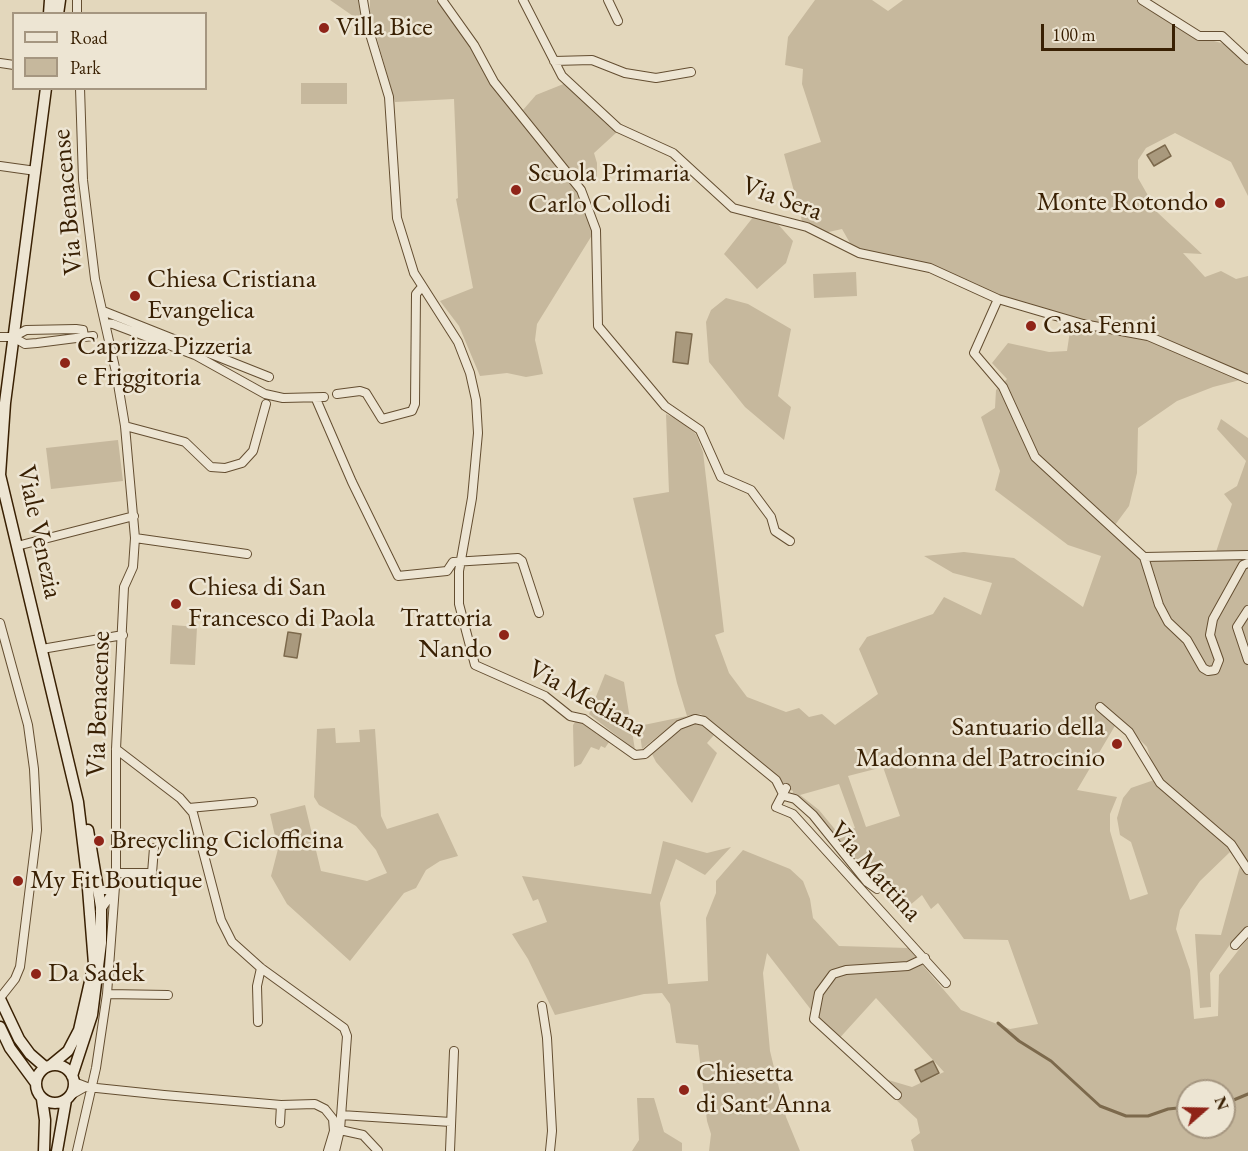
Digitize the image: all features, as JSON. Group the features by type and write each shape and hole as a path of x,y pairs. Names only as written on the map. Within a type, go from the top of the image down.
{"street":[{"path":"363,0 367,24 389,98 397,218 414,273 458,342 470,373 476,400 478,433 463,561"},
{"path":"442,0 474,45 494,82 581,190 596,230 598,326 665,406 700,430 721,477 751,490 771,517 775,531 790,541"},
{"name":"Via Sera","path":"523,0 562,76 618,128 673,153 733,208 807,226 859,253 930,268 998,299 1083,324 1148,336 1248,379"},
{"path":"608,0 618,21"},
{"path":"1142,0 1199,36 1222,36 1248,60"},
{"path":"554,61 592,60 624,73 656,78 691,72"},
{"name":"Viale Venezia","path":"46,90 13,338 0,475 78,802 94,964"},
{"name":"Via Benacense","path":"77,1151 107,994 116,873 116,749 124,588 133,567 135,538 125,426 95,279 83,180 80,90"},
{"path":"0,166 36,171"},
{"path":"337,394 360,390 366,393 382,419 412,411 415,404 416,294 422,288"},
{"path":"998,299 974,353 1003,387 1035,457 1141,558 1168,622 1187,640 1203,668 1208,671 1215,670 1219,660 1210,635 1213,619 1243,565 1248,563"},
{"name":"Via Benacense","path":"103,311 269,377"},
{"path":"105,323 195,355 265,394 320,398 352,482 398,576 447,571 453,562 518,558 522,561 539,613"},
{"path":"0,337 13,338 25,344 87,333 26,330 13,338"},
{"path":"125,426 185,442 211,467 225,468 242,463 253,451 266,404"},
{"path":"16,546 134,516"},
{"path":"135,538 247,554"},
{"path":"1141,558 1228,553 1248,555"},
{"name":"Via Mediana","path":"463,561 459,571 459,604 475,665 545,696 570,716 584,719 631,754 640,756 645,754"},
{"path":"1248,610 1237,627 1248,660"},
{"path":"0,623 28,725 34,769 37,830 20,967 15,979 0,998 19,1039 30,1054 48,1066 63,1067 73,1079 89,1087 282,1105 315,1104 330,1113 334,1131 328,1151"},
{"path":"42,649 123,635"},
{"path":"1100,707 1129,732 1160,783 1231,844 1248,870"},
{"name":"Via Mattina","path":"645,754 679,725 695,719 704,721 776,780 785,792 813,815 867,882 877,889"},
{"path":"1131,745 1140,750"},
{"path":"116,749 189,808 195,820 221,920 228,936 261,969 344,1028 346,1035 340,1130 335,1151"},
{"name":"Via Mattina","path":"785,792 777,807 793,814 946,983"},
{"name":"Viale Venezia","path":"73,1079 92,1015 101,943 99,890 86,823 78,802"},
{"path":"189,808 253,802"},
{"path":"116,873 152,873 154,848"},
{"path":"99,890 114,890"},
{"path":"101,907 114,890"},
{"name":"Viale Venezia","path":"48,1066 68,1051 79,1030 94,964 101,907"},
{"path":"1235,945 1248,931"},
{"path":"897,1095 814,1019 819,993 832,974 846,970 908,966 925,958"},
{"path":"258,1022 257,986 261,969"},
{"path":"107,994 168,995"},
{"path":"542,1006 547,1038 551,1107 550,1151"},
{"path":"0,1027 10,1048 35,1082 42,1099 45,1120 44,1151"},
{"path":"450,1151 454,1051"},
{"path":"35,1082 48,1066"},
{"path":"57,1151 73,1079"},
{"path":"42,1099 54,1104 89,1087"},
{"path":"280,1123 282,1105"},
{"path":"341,1115 451,1122"},
{"path":"340,1130 363,1135 378,1151"}],"green space":[{"path":"330,0 359,0 361,15 353,16"},
{"name":"Scuola Primaria Carlo Collodi","path":"370,0 436,0 470,43 493,84 581,197 594,232 537,324 535,340 543,374 526,377 507,373 480,376 459,326 440,301 473,288 456,199 458,198 454,99 395,102 370,14"},
{"path":"815,0 872,0 888,11 903,0 1145,0 1142,6 1193,35 1228,45 1248,62 1248,196 1231,162 1175,133 1146,148 1138,160 1138,178 1158,213 1202,254 1183,253 1205,277 1221,271 1236,279 1248,276 1248,376 1149,332 1083,321 999,296 930,266 861,249 850,243 842,229 824,233 802,221 784,154 821,142 802,84 803,69 785,65 788,37"},
{"path":"301,83 347,83 347,104 301,104"},
{"path":"566,83 617,132 594,153 597,176 589,180 579,181 523,110 536,95"},
{"path":"754,216 776,222 793,241 786,263 757,289 724,254"},
{"path":"856,272 857,296 814,298 813,274"},
{"path":"726,298 748,304 791,329 778,396 791,407 784,440 745,407 709,362 706,322 711,310"},
{"path":"1071,324 1147,339 1240,380 1213,387 1177,401 1138,428 1137,473 1129,506 1115,525 1140,558 1216,552 1232,504 1224,494 1237,486 1246,461 1217,429 1221,419 1248,438 1248,927 1229,946 1210,973 1211,1007 1200,1008 1195,934 1221,935 1240,866 1230,852 1200,881 1180,910 1176,929 1190,970 1194,1019 1218,1016 1219,975 1248,938 1248,1151 914,1151 911,1140 920,1133 917,1119 868,1074 912,1087 944,1072 876,998 836,1042 767,953 763,973 770,1051 786,1117 800,1151 709,1151 711,1134 707,1121 698,1045 676,1043 670,1004 662,993 644,994 555,1015 528,959 512,934 547,922 538,899 533,901 522,876 651,894 663,841 707,853 731,847 705,875 676,859 660,903 668,984 708,981 706,918 716,893 716,881 743,850 790,869 803,881 810,899 813,918 839,946 908,948 961,1010 1010,1029 1038,1024 1008,940 964,939 938,903 931,909 922,895 909,906 895,893 870,880 813,810 792,796 793,791 775,783 701,714 687,716 677,683 633,498 669,492 666,414 679,420 696,434 703,452 724,632 715,635 729,673 747,697 786,712 799,708 809,717 822,714 835,725 878,694 859,649 867,637 933,614 944,597 981,615 992,583 953,573 924,556 964,552 1014,558 1083,607 1101,556 1068,545 995,490 1000,471 981,417 995,408 996,390 1007,379 992,363 1008,343 1049,352 1067,351","holes":["1119,719 1147,747 1157,779 1131,788 1123,798 1117,818 1120,835 1131,842 1148,894 1130,900 1110,831 1110,814 1117,797 1077,790","883,767 900,816 866,827 848,776","839,784 855,828 838,833 819,810 800,795"]},
{"path":"118,440 123,481 51,489 46,448"},
{"path":"172,625 197,627 195,665 170,664"},
{"path":"605,674 624,682 635,750 589,714"},
{"path":"687,716 642,749 639,726"},
{"path":"575,722 580,722 609,742 605,748 601,746 599,750 591,747 581,764 574,767 573,725"},
{"path":"694,722 701,723 714,735 707,743 717,753 692,803 656,762 652,754 682,727"},
{"path":"335,728 336,743 360,742 359,730 375,729 381,816 387,829 438,813 458,856 440,861 426,870 416,888 404,893 350,961 287,904 271,876 278,849 270,814 305,805 321,871 367,881 387,873 376,850 356,826 319,805 314,797 317,729"},
{"path":"637,1098 654,1098 664,1132 682,1143 682,1151 632,1151 639,1140"}],"shaded area":[{"path":"1165,145 1171,156 1154,166 1147,155"},
{"path":"676,332 692,334 688,364 673,362"},
{"path":"288,632 301,634 297,658 284,656"},
{"path":"933,1061 939,1073 921,1082 915,1070"}],"waterway":[{"path":"998,1023 1019,1041 1051,1061 1100,1106 1126,1116 1148,1116 1176,1108"},
{"path":"1236,1099 1248,1094"}],"place":[{"name":"Villa Bice","path":"324,28"},
{"name":"Scuola Primaria Carlo Collodi","path":"516,190"},
{"name":"Monte Rotondo","path":"1220,203"},
{"name":"Chiesa Cristiana Evangelica","path":"135,296"},
{"name":"Casa Fenni","path":"1031,326"},
{"name":"Caprizza Pizzeria e Friggitoria","path":"65,363"},
{"name":"Chiesa di San Francesco di Paola","path":"176,604"},
{"name":"Trattoria Nando","path":"504,635"},
{"name":"Santuario della Madonna del Patrocinio","path":"1117,744"},
{"name":"Brecycling Ciclofficina","path":"99,841"},
{"name":"My Fit Boutique","path":"18,881"},
{"name":"Da Sadek","path":"36,974"},
{"name":"Chiesetta di Sant'Anna","path":"684,1090"}]}
